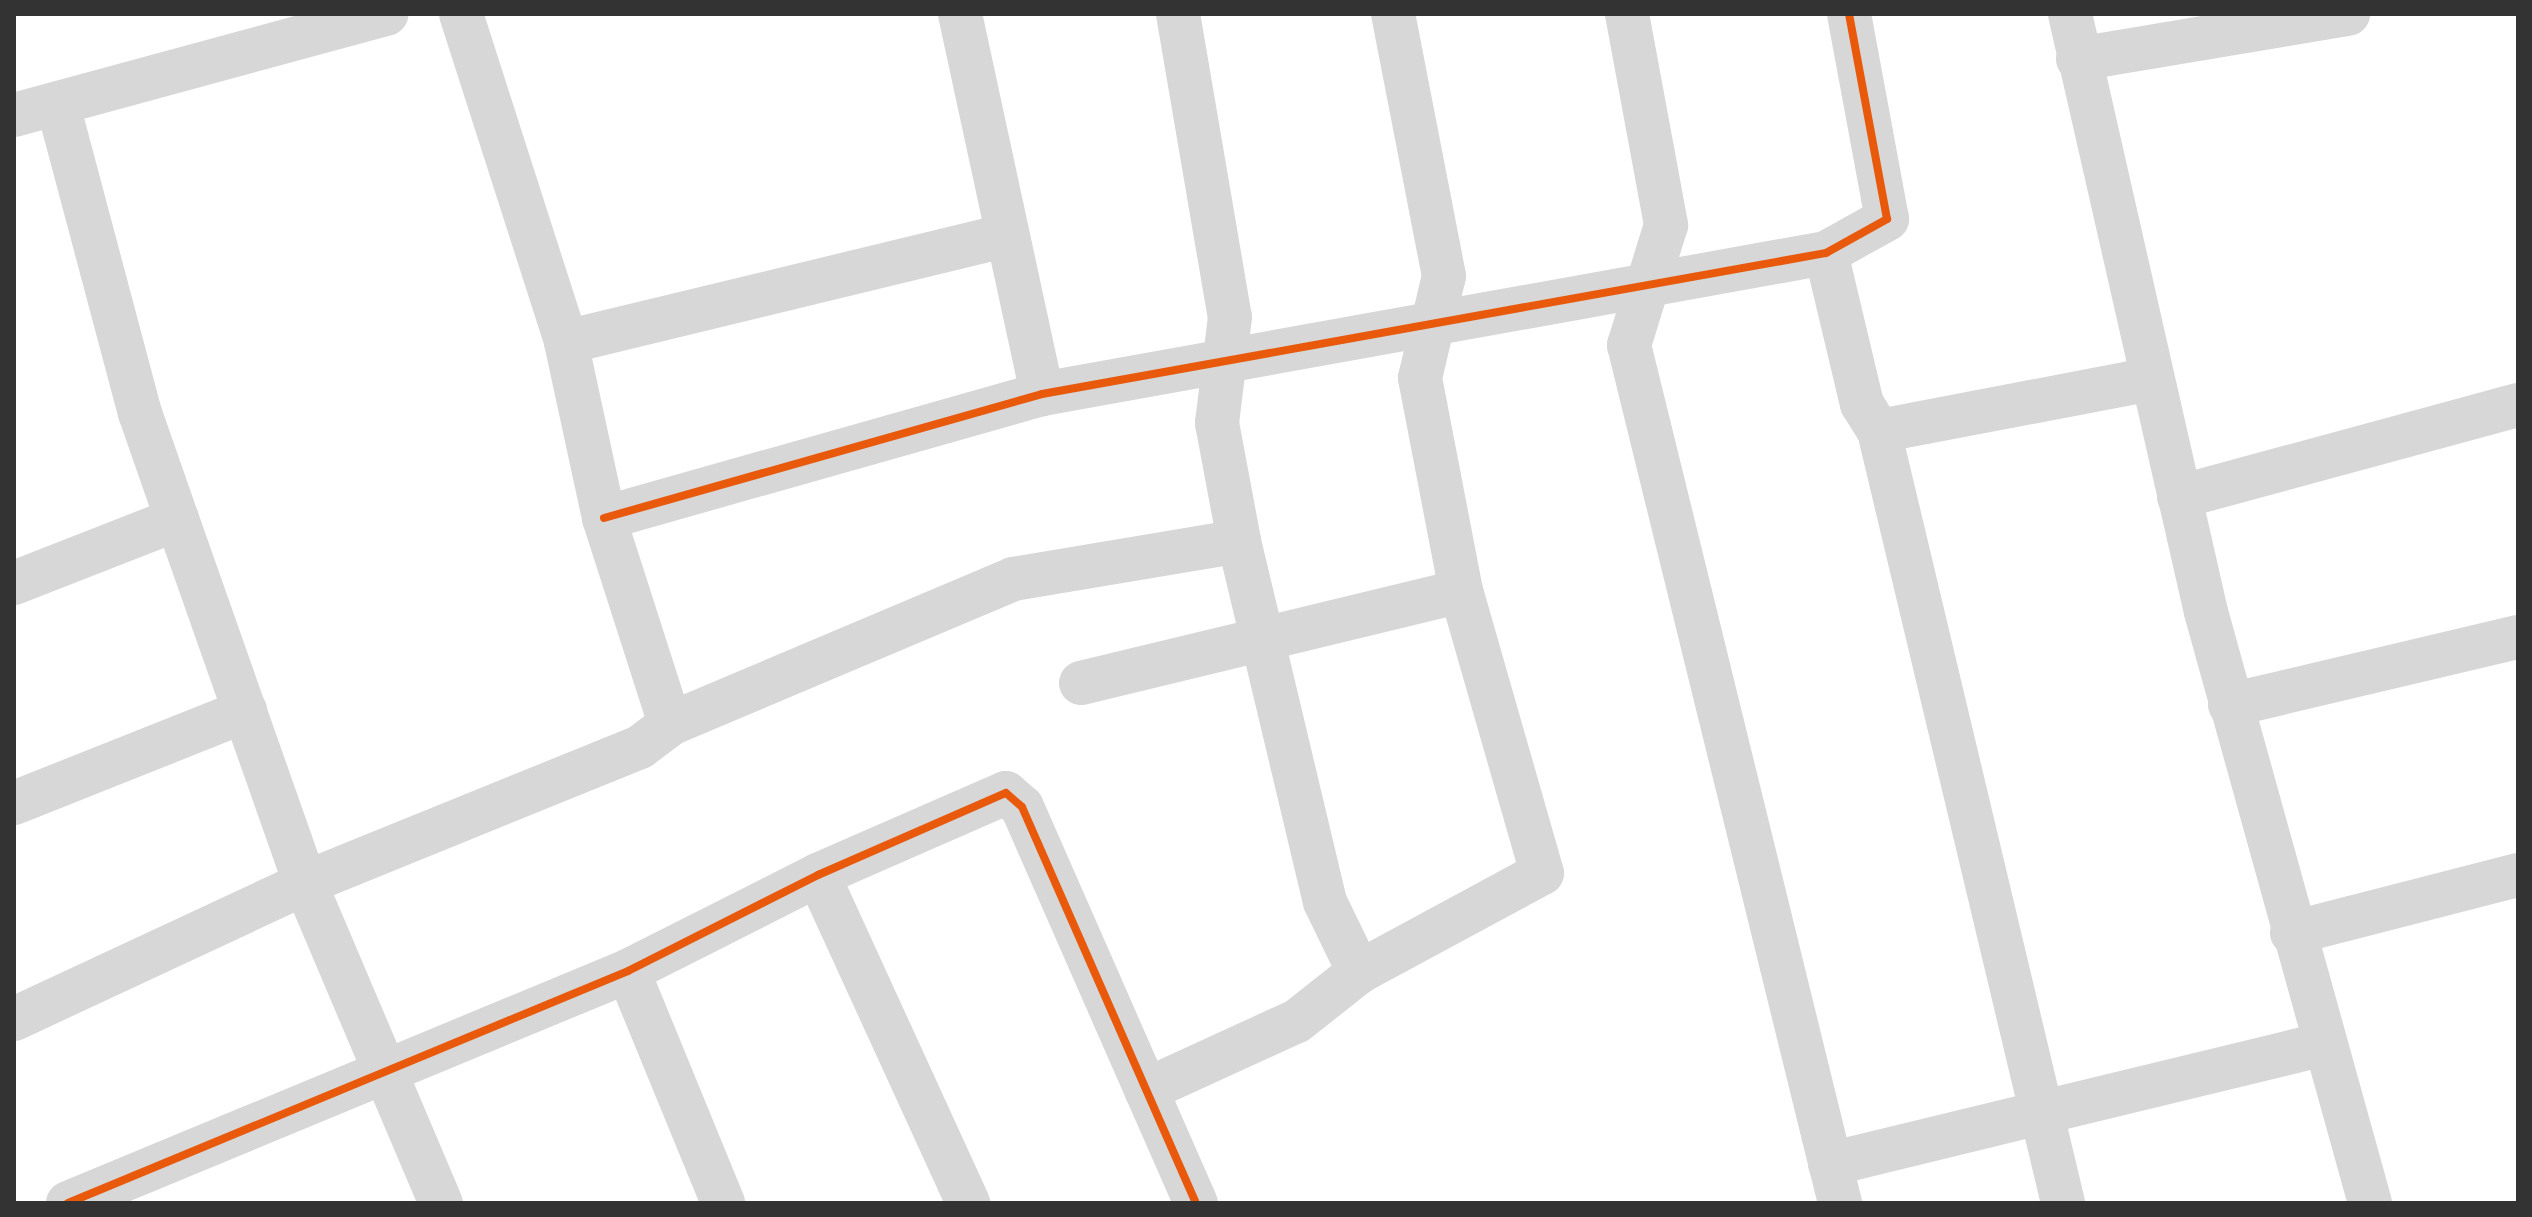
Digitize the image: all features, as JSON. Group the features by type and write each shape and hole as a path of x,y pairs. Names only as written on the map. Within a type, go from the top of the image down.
{"street":[{"path":"14,115 59,109 387,14"},
{"path":"461,14 566,342 604,518 670,724"},
{"path":"960,14 1003,236 1042,394"},
{"path":"1178,14 1230,317 1217,423 1239,541 1325,902 1359,972"},
{"path":"1146,1090 1297,1021 1359,972 1542,873 1461,591 1420,378 1444,276 1393,14"},
{"path":"1627,14 1666,225 1629,345 1835,1183 2040,1109 2324,1044"},
{"path":"604,518 1042,394 1434,328 1647,279 1826,253 1887,219 1849,14"},
{"path":"2070,14 2179,497 2230,705 2370,1203"},
{"path":"2078,59 2348,14"},
{"path":"59,109 140,413 177,519 305,883 441,1203"},
{"path":"566,342 1003,236"},
{"path":"1826,253 1862,404 1879,431 2063,1203"},
{"path":"1879,431 2152,379"},
{"path":"2179,497 2518,405"},
{"path":"14,583 177,519"},
{"path":"14,1019 305,883 640,747 670,724 1013,579 1239,541"},
{"path":"1081,683 1260,634 1461,591"},
{"path":"2230,705 2518,637"},
{"path":"14,803 245,711"},
{"path":"68,1203 387,1076 628,971 818,875 1006,793 1022,807 1196,1203"},
{"path":"818,875 968,1203"},
{"path":"2292,933 2518,875"},
{"path":"628,971 723,1203"}],"cycle path":[{"path":"604,518 1042,394 1826,253 1887,219 1849,14"},
{"path":"68,1203 628,971 818,875 1006,793 1022,807 1196,1203"}]}
